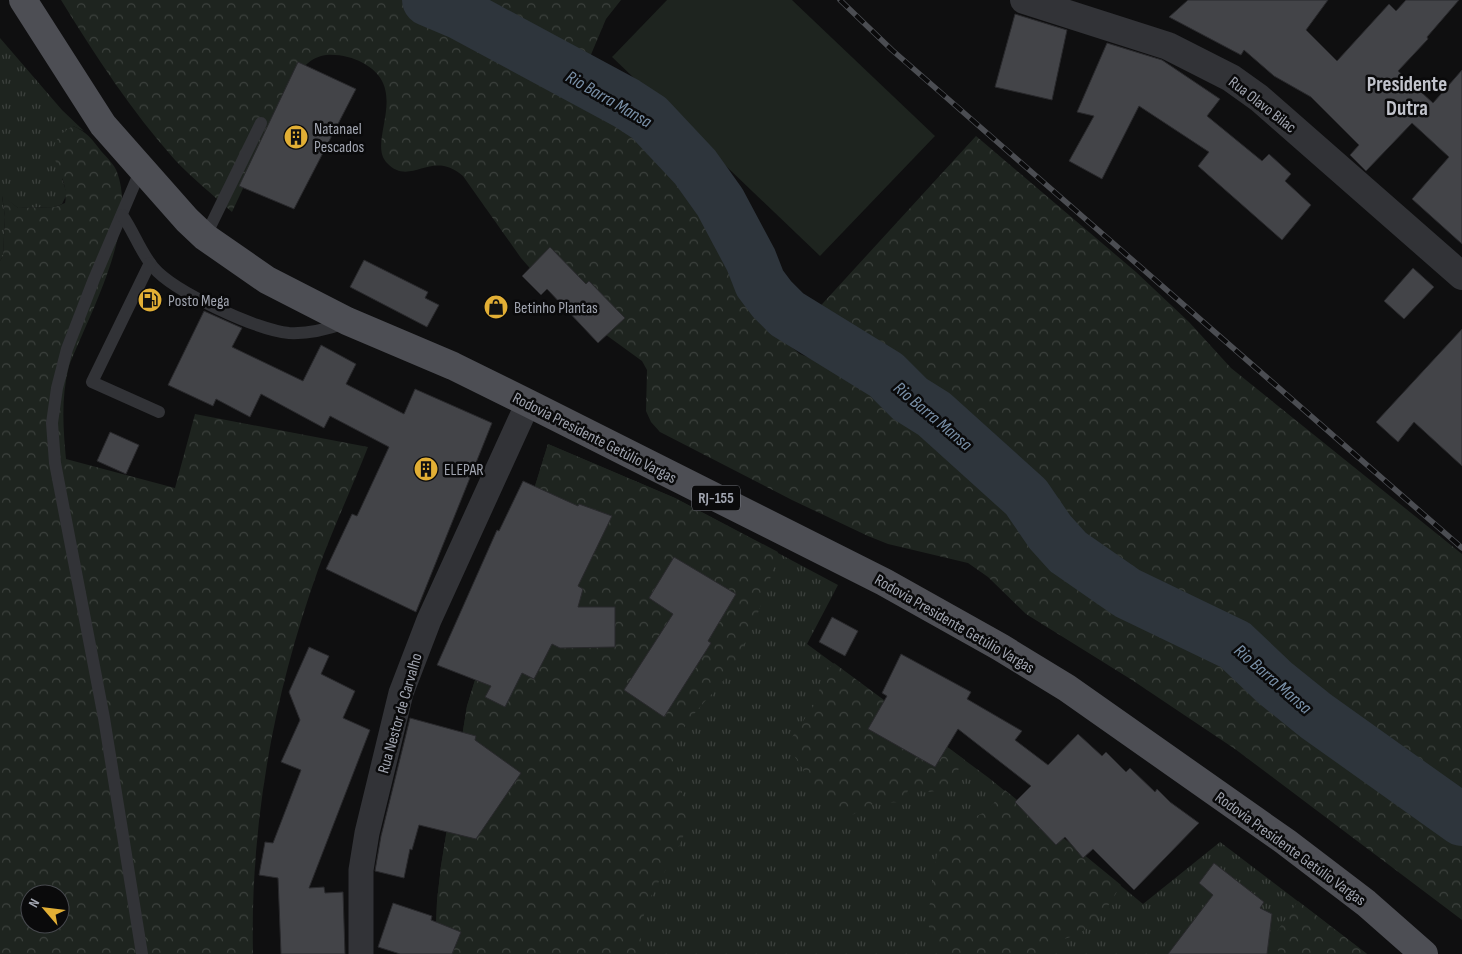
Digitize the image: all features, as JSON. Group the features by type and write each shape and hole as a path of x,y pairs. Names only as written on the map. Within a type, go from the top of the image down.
{"main road":[{"name":"Rodovia Presidente Getúlio Vargas","path":"23,0 103,125 141,169 204,237 267,280 347,321 453,366 884,582 1067,688 1286,842 1366,903 1424,954"}],"street":[{"name":"Rua Olavo Bilac","path":"1024,0 1168,46 1231,78 1260,98 1462,276"},
{"name":"Rua Nestor de Carvalho","path":"361,954 361,870 369,824 401,693 429,620 462,552 528,403"}],"lane":[{"path":"204,237 261,124"},
{"path":"141,169 94,279 67,349 57,388 52,424 55,463 104,718 142,954"},
{"path":"122,216 144,256 150,263 169,280 213,306 259,326 288,333 332,327 347,321"},
{"path":"150,263 92,382 160,412"}],"green space":[{"path":"61,0 411,0 611,114 641,136 703,201 720,231 733,284 783,340 800,354 877,385 902,402 961,449 1015,508 1042,547 1055,558 1125,605 1234,656 1250,680 1281,708 1453,830 1462,839 1462,920 1235,749 1132,680 1026,614 988,577 968,563 888,544 868,536 792,500 660,432 651,422 646,411 647,370 642,361 591,324 535,274 521,258 463,176 452,168 441,166 431,166 404,172 396,170 387,163 382,154 381,142 387,101 384,87 377,74 363,63 345,56 326,55 315,58 302,69 292,83 232,212 189,174 159,142 115,83"},
{"path":"459,0 621,0 606,19 587,64"},
{"path":"667,0 792,0 935,136 820,256 612,57"},
{"path":"0,38 62,110 84,131 73,126 62,179 67,194 62,204 55,207 18,208 2,196 5,217 3,256 0,261"},
{"path":"73,126 89,136 116,169 122,194 121,218 116,244 99,297 69,366 66,378 63,412 66,459 175,488 195,414 368,447 330,539 302,616 277,711 261,807 256,856 253,954 0,954 0,261 3,256 5,217 2,195 18,208 55,207 65,203 66,192 56,162 55,144 61,135"},
{"path":"976,136 1136,272 1189,322 1231,368 1462,554 1462,800 1308,685 1250,636 1203,604 1099,555 1075,539 1041,492 886,362 813,314"},
{"path":"548,444 675,498 838,585 807,644 989,778 1143,904 1220,842 1367,954 435,954 437,901 441,866 467,706"},
{"path":"548,444 675,498 778,552 758,614 737,658 722,681 691,717 675,749 674,775 687,804 689,815 682,839 649,900 641,934 642,954 435,954 437,901 441,866 467,706"},
{"path":"834,663 965,760 945,789 930,792 910,787 902,802 875,803 846,818 834,813 824,801 791,748 792,737 817,701 822,676"},
{"path":"1005,790 1121,885 1107,907 1092,924 1074,936 1049,942 1045,954 951,954 936,940 927,923 937,854 943,841 956,826 987,811"},
{"path":"1298,901 1367,954 1280,954 1273,937"}],"building":[{"path":"1188,0 1328,0 1306,30 1337,61 1389,4 1396,11 1406,0 1459,0 1427,37 1428,39 1398,71 1433,103 1462,70 1462,244 1412,199 1449,157 1412,123 1366,171 1350,155 1359,145 1311,97 1274,76 1244,50 1241,55 1169,17"},
{"path":"1015,14 1067,30 1052,100 995,87"},
{"path":"1107,43 1162,60 1220,99 1207,116 1262,161 1269,154 1291,174 1285,181 1311,205 1282,240 1198,166 1209,152 1139,106 1102,179 1069,161 1094,116 1077,112"},
{"name":"Natanael Pescados","path":"298,62 356,89 294,209 239,186"},
{"path":"550,247 586,284 589,281 625,318 598,343 547,289 541,295 522,276"},
{"path":"364,260 428,292 425,298 439,305 427,327 350,287"},
{"path":"1413,268 1434,287 1404,319 1384,301"},
{"path":"204,311 242,328 232,347 303,381 321,345 356,364 346,384 404,414 415,389 492,423 416,612 326,569 352,514 357,516 389,447 330,416 324,428 261,394 250,417 216,399 213,406 168,385"},
{"path":"1462,329 1462,466 1414,422 1398,442 1376,422"},
{"path":"110,432 139,445 126,474 97,461"},
{"path":"523,481 578,506 579,504 612,516 578,586 583,589 578,607 615,607 615,647 560,648 552,644 534,679 522,673 505,707 485,697 491,686 437,665 497,530 499,531"},
{"path":"674,557 736,594 708,641 711,643 664,717 624,690 673,614 649,598"},
{"path":"832,617 858,631 845,656 819,642"},
{"path":"309,647 329,656 321,674 355,691 343,718 370,730 309,888 324,887 325,893 343,892 345,954 281,954 278,878 259,875 265,842 273,843 301,770 281,762 300,720 289,692"},
{"path":"901,654 971,692 967,699 1022,731 1015,740 1048,765 1078,734 1102,756 1106,752 1126,772 1130,768 1155,792 1157,789 1170,802 1199,823 1134,890 1093,849 1083,858 1065,837 1056,845 1015,802 1031,786 958,729 935,767 868,729 887,696 882,693"},
{"path":"410,718 476,736 475,740 521,773 476,839 419,825 412,850 410,849 404,878 375,871 381,836"},
{"path":"1214,863 1264,902 1260,908 1272,914 1267,954 1168,954 1213,895 1199,883"},
{"path":"393,903 432,916 431,920 461,932 452,954 400,954 378,947"}],"waterway":[{"name":"Rio Barra Mansa","path":"428,0 461,14 626,103 649,118 695,167 720,202 751,260 760,283 787,314 886,375 910,399 934,414 1026,497 1050,532 1068,552 1127,593 1235,645 1275,683 1316,716 1462,820"}],"railway":[{"path":"840,0 892,50 1462,548"}],"place":[{"name":"Natanael Pescados","path":"296,137"},
{"name":"Posto Mega","path":"150,300"},
{"name":"Betinho Plantas","path":"496,307"},
{"name":"ELEPAR","path":"426,469"}],"district":[{"name":"Presidente Dutra","path":"1407,96"}]}
